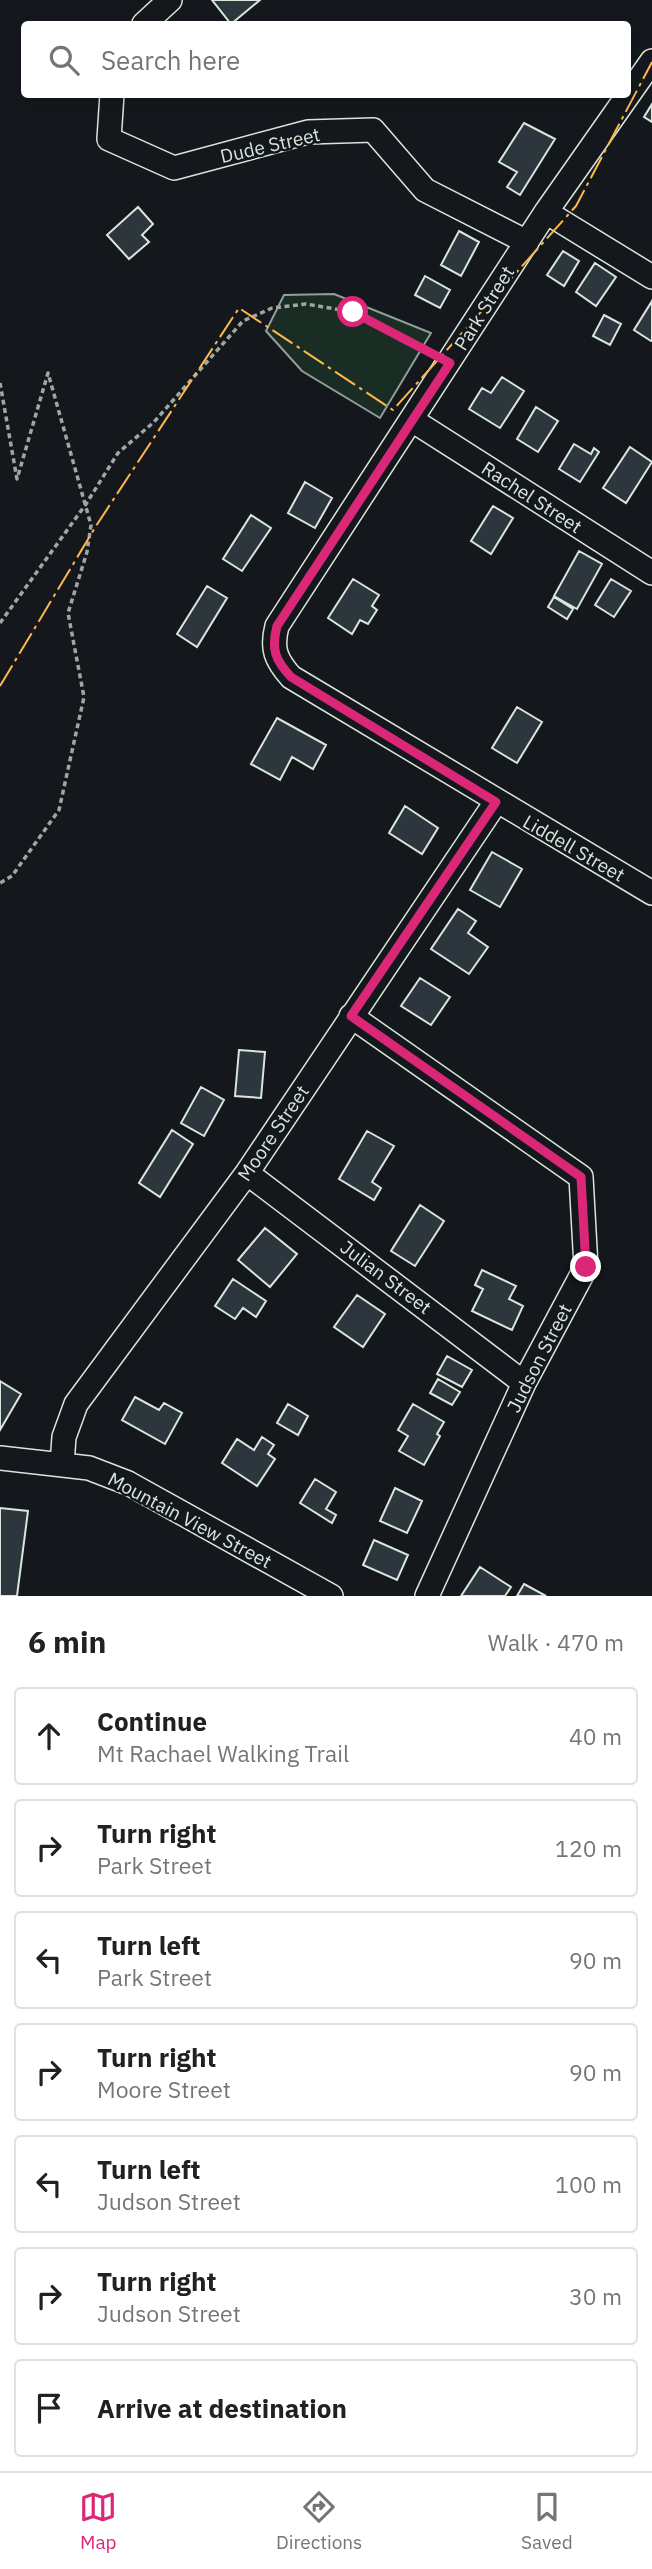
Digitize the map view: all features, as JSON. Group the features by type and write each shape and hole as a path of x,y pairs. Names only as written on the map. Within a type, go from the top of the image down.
{"street":[{"path":"147,21 170,0"},
{"name":"Park Street","path":"631,91 652,61"},
{"name":"Dude Street","path":"112,98 108,139 174,168 308,132 373,130 425,190 527,242"},
{"name":"Park Street","path":"496,802 291,677 275,660 273,641 277,626 546,212 626,98"},
{"path":"546,212 652,277"},
{"name":"Rachel Street","path":"412,420 652,573"},
{"name":"Liddell Street","path":"496,802 652,893"},
{"name":"Moore Street","path":"62,1464 64,1437 76,1404 247,1172 496,802"},
{"name":"Judson Street","path":"351,1016 581,1177 586,1267 524,1383 427,1596"},
{"name":"Julian Street","path":"247,1172 524,1383"},
{"name":"Mountain View Street","path":"0,1458 89,1468 128,1483 331,1596"}],"path":[{"path":"0,623 86,504 118,453 154,422 243,321 272,308 306,304 353,312 450,363"},
{"path":"0,383 17,479 48,373 91,524 87,552 68,613 84,696 59,810 12,876 0,883"}],"green space":[{"path":"334,294 431,333 380,418 302,371 266,331 284,295"}],"building":[{"path":"212,0 260,0 235,21 229,21"},
{"path":"652,104 652,122 644,117"},
{"path":"524,123 555,139 520,195 507,187 517,172 499,162"},
{"path":"138,207 153,224 142,235 149,242 129,259 107,235"},
{"path":"459,231 479,242 461,276 441,265"},
{"path":"563,251 579,261 564,286 547,275"},
{"path":"595,263 616,277 596,306 576,292"},
{"path":"425,276 450,290 440,308 415,295"},
{"path":"652,301 652,340 651,341 634,330"},
{"path":"604,315 621,324 610,345 593,336"},
{"path":"502,377 524,391 500,428 469,409 482,388 491,393"},
{"path":"536,407 558,421 538,452 517,439"},
{"path":"574,444 591,454 594,448 599,452 580,482 559,469"},
{"path":"630,447 652,462 626,503 603,488"},
{"path":"305,482 332,498 315,528 288,513"},
{"path":"493,506 513,518 491,554 471,541"},
{"path":"251,515 271,528 242,571 223,559"},
{"path":"579,551 602,564 577,609 554,596"},
{"path":"353,579 379,595 372,606 377,610 368,624 360,620 352,634 328,618"},
{"path":"611,579 631,591 614,617 595,605"},
{"path":"207,586 227,598 197,647 177,634"},
{"path":"554,597 573,609 567,619 548,607"},
{"path":"517,707 542,722 517,763 492,748"},
{"path":"277,718 326,745 313,769 292,757 280,780 251,764"},
{"path":"405,806 438,828 422,854 389,833"},
{"path":"492,852 522,869 500,907 470,890"},
{"path":"458,909 476,921 468,933 488,947 469,974 431,949"},
{"path":"420,978 450,997 431,1025 401,1006"},
{"path":"239,1050 265,1052 261,1098 235,1096"},
{"path":"201,1087 224,1100 204,1136 181,1123"},
{"path":"172,1130 193,1144 160,1197 139,1183"},
{"path":"367,1131 394,1146 372,1182 381,1188 374,1200 339,1179"},
{"path":"420,1205 444,1221 415,1266 391,1251"},
{"path":"265,1228 297,1254 270,1287 238,1260"},
{"path":"482,1270 516,1286 509,1299 523,1306 512,1330 472,1311 483,1289 475,1285"},
{"path":"233,1279 266,1301 256,1317 243,1308 235,1319 215,1306"},
{"path":"357,1295 385,1314 363,1347 334,1327"},
{"path":"447,1356 472,1370 462,1387 437,1374"},
{"path":"438,1379 460,1392 452,1405 430,1393"},
{"path":"0,1381 21,1394 0,1430"},
{"path":"135,1397 159,1410 164,1403 182,1413 165,1444 122,1420"},
{"path":"288,1404 308,1416 298,1435 277,1423"},
{"path":"413,1404 444,1422 437,1434 440,1436 424,1465 399,1451 408,1436 398,1430"},
{"path":"262,1437 274,1445 268,1454 275,1459 257,1486 222,1463 237,1439 254,1450"},
{"path":"315,1479 336,1492 326,1509 336,1515 332,1523 300,1503"},
{"path":"395,1488 422,1501 407,1533 380,1521"},
{"path":"0,1508 28,1511 17,1596 0,1596"},
{"path":"374,1540 408,1555 397,1580 363,1565"},
{"path":"480,1567 511,1587 505,1596 461,1596"},
{"path":"524,1584 546,1596 517,1596"}],"power":[{"path":"0,686 96,526 239,308 393,410 576,206 652,62"}],"route":[{"path":"353,312 450,363 277,626 273,641 275,660 291,677 496,802 351,1016 581,1177 586,1267"}]}
